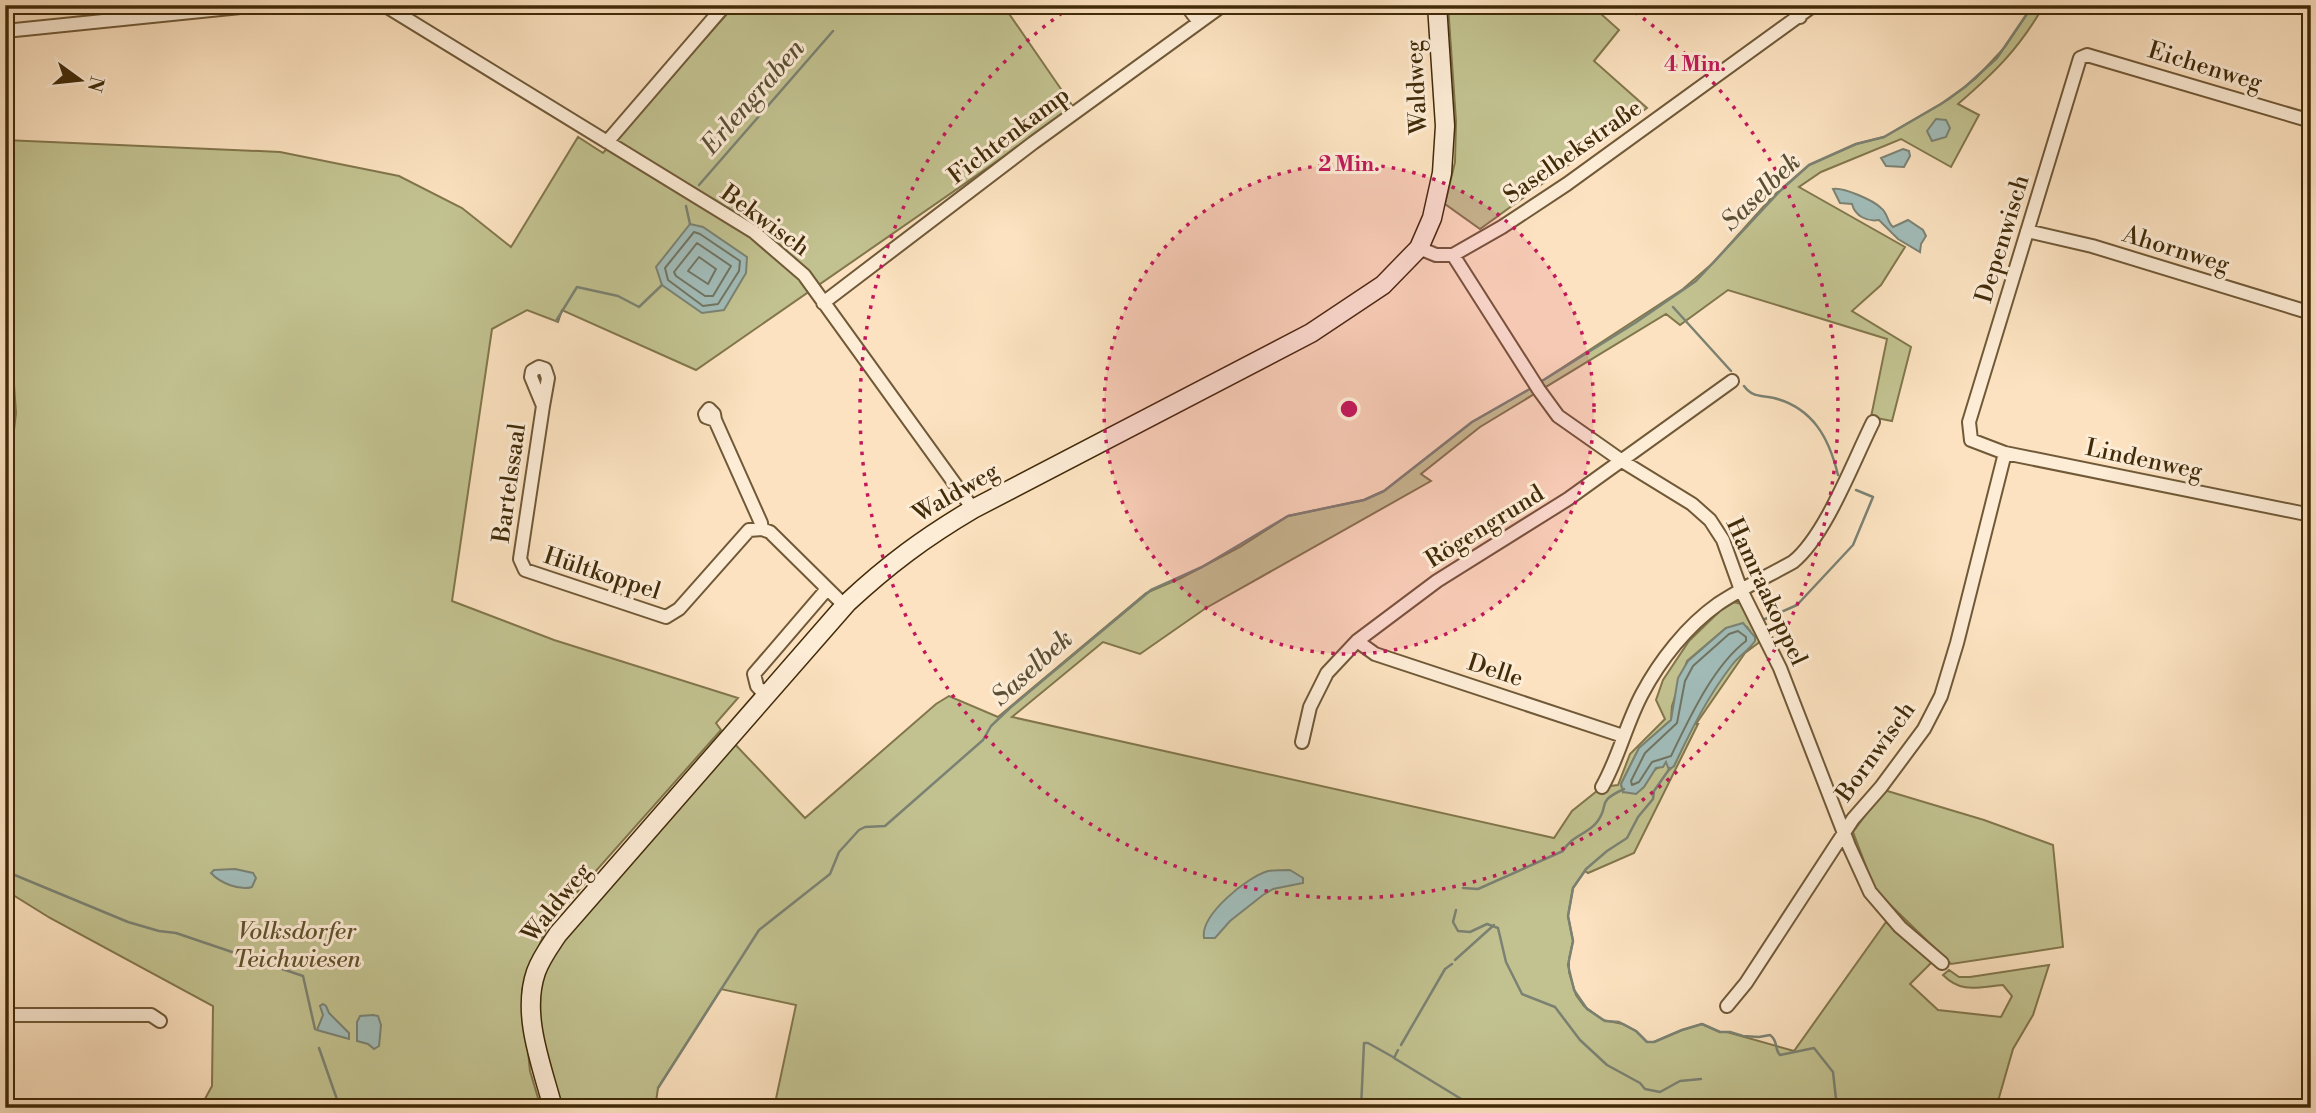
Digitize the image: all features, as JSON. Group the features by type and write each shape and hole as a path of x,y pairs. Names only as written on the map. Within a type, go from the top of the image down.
{"main road":[{"name":"Waldweg","path":"553,1108 533,1029 532,985 542,958 558,934 845,606 885,568 922,540 973,509 1311,333 1383,285 1419,248 1432,218 1443,173 1446,126 1437,5"}],"street":[{"path":"5,31 260,5"},
{"name":"Bekwisch","path":"384,5 754,232 804,275 973,509"},
{"path":"607,142 725,5"},
{"path":"1186,5 1199,22"},
{"name":"Fichtenkamp","path":"823,303 1223,5"},
{"path":"1787,5 1800,17"},
{"name":"Saselbekstraße","path":"1453,255 1502,227 1567,184 1815,5"},
{"name":"Eichenweg","path":"2087,55 2311,121"},
{"name":"Depenwisch","path":"1971,440 1969,422 2080,58 2087,55"},
{"name":"Ahornweg","path":"2027,231 2092,246 2311,313"},
{"path":"1419,248 1436,255 1453,255"},
{"name":"Hamraakoppel","path":"1453,255 1558,416 1622,461 1692,504 1710,520 1723,540 1741,590 1780,668 1844,833 1870,892 1900,927 1942,962"},
{"path":"5,379 5,425"},
{"name":"Rögengrund","path":"1302,742 1310,707 1327,673 1357,641 1437,581 1568,499 1732,381"},
{"name":"Bartelssaal","path":"522,566 520,559 543,405"},
{"path":"715,419 762,529 770,532 845,606"},
{"path":"1601,787 1611,771 1643,692 1677,644 1707,613 1741,590 1793,562 1811,543 1873,422"},
{"name":"Lindenweg","path":"1971,440 2005,453 2311,515"},
{"name":"Bornwisch","path":"1727,1006 1746,984 1844,833 1924,729 1941,696 2005,453"},
{"name":"Hültkoppel","path":"522,566 529,572 659,616 671,614 749,530 762,529"},
{"path":"766,696 757,686 754,674 827,589"},
{"name":"Delle","path":"1357,641 1375,653 1623,736"},
{"path":"5,1015 151,1015 160,1021"}],"green space":[{"name":"Volksdorfer Teichwiesen","path":"735,5 1003,5 1074,108 696,370 562,310 558,322 527,310 492,329 452,601 554,640 738,698 716,723 721,730 547,926 522,990 530,1071 541,1108 200,1108 212,1086 213,1006 50,918 5,890 5,507 16,413 5,254 5,140 280,152 399,176 462,208 511,247 578,137 603,153"},
{"path":"1448,5 1591,5 1619,30 1594,61 1647,108 1480,229 1445,204 1455,162 1456,121"},
{"path":"2033,5 2044,5 2006,59 1958,104 1979,115 1951,167 1901,139 1821,172 1799,187 1905,247 1881,285 1852,311 1911,347 1892,421 1871,417 1887,339 1728,290 1680,325 1666,314 1480,427 1421,474 1431,481 1206,608 1140,654 1103,642 1012,717 1554,838 1572,811 1602,787 1618,785 1630,754 1665,719 1656,700 1663,680 1689,641 1727,604 1742,604 1761,641 1745,653 1696,724 1634,853 1588,873 1585,871 1573,888 1568,916 1573,941 1569,972 1576,995 1584,1006 1603,1020 1623,1024 1636,1031 1647,1042 1654,1042 1702,1024 1720,1032 1794,1051 1886,922 1933,961 1910,984 1938,1010 2001,1017 2012,996 2003,985 1971,988 1957,985 1943,975 1949,970 1959,977 1970,977 2049,965 2033,1015 2013,1049 1996,1108 774,1108 796,1005 721,989 658,1088 655,1108 553,1108 535,1041 536,972 730,739 805,818 936,704 949,696 998,717 1146,593 1240,547 1288,516 1364,500 1384,491 1472,422 1528,390 1683,289 1713,263 1773,196 1809,165 1856,144 1884,137 1949,99 1976,78 2005,47","holes":["1747,627 1750,631 1751,647 1739,656 1717,684 1674,766 1666,762 1623,792 1621,784 1639,748 1671,720 1672,706 1687,661 1726,628"]},
{"path":"1884,790 1984,820 2053,845 2063,947 1951,964 1875,890 1853,832"}],"water":[{"path":"1936,119 1946,120 1950,128 1946,137 1932,141 1927,131"},
{"path":"1903,149 1909,151 1910,156 1904,167 1886,166 1881,158"},
{"path":"1833,189 1850,192 1877,205 1885,212 1893,227 1908,220 1923,230 1926,236 1920,252 1898,239 1879,220 1866,219 1856,212 1852,204 1840,203"},
{"path":"690,224 703,227 747,257 746,273 724,310 702,313 662,285 656,267"},
{"path":"1743,623 1755,637 1755,641 1732,665 1715,689 1674,766 1669,770 1666,762 1663,767 1656,768 1636,794 1623,792 1621,784 1639,748 1671,720 1678,678 1688,661 1726,628"},
{"path":"235,869 253,873 256,878 252,887 230,885 211,873 214,870"},
{"path":"1290,870 1303,878 1303,883 1273,889 1230,921 1215,938 1204,938 1209,919 1237,889 1268,871"},
{"path":"323,1004 349,1033 349,1039 317,1030 323,1015 320,1006"},
{"path":"360,1016 378,1016 381,1025 379,1046 374,1049 357,1041 357,1022"}],"waterway":[{"name":"Saselbek","path":"1542,381 1696,281 1780,191 1809,165 1856,144 1884,137 1965,87 1997,58 2033,5"},
{"name":"Erlengraben","path":"699,185 833,31"},
{"name":"Erlengraben","path":"686,206 690,224"},
{"path":"556,321 577,287 618,296 639,307 662,285"},
{"path":"1673,307 1731,371"},
{"path":"1744,386 1754,394 1788,403 1809,417 1824,437 1838,475"},
{"name":"Saselbek","path":"658,1088 759,930 830,874 839,852 859,830 885,826 983,740 991,726 1011,707 1151,590 1202,567 1288,516 1364,500 1384,491 1472,422 1528,390"},
{"path":"1765,619 1797,605 1853,545 1873,497 1856,490"},
{"path":"1670,768 1627,838 1586,869 1573,888 1568,916 1573,941 1568,965 1574,990 1587,1009 1605,1021 1619,1022 1636,1031 1647,1042 1654,1042 1702,1024 1720,1032 1743,1036 1770,1035 1775,1040 1780,1055 1814,1048 1833,1072 1837,1108"},
{"path":"1463,888 1478,889 1563,851 1571,841 1597,822 1606,801 1624,789"},
{"path":"5,871 128,922 176,933 303,976 315,1029"},
{"path":"1456,910 1453,922 1458,931 1470,932 1487,924 1498,928 1506,962 1522,994 1555,1007 1580,1040 1607,1065 1640,1083 1645,1089 1660,1092 1680,1081 1701,1079"},
{"path":"1455,960 1494,925"},
{"path":"1401,1045 1445,969 1452,964"},
{"path":"1361,1108 1364,1043 1393,1057"},
{"path":"319,1048 340,1108"},
{"path":"1398,1050 1394,1058 1476,1108"}]}
